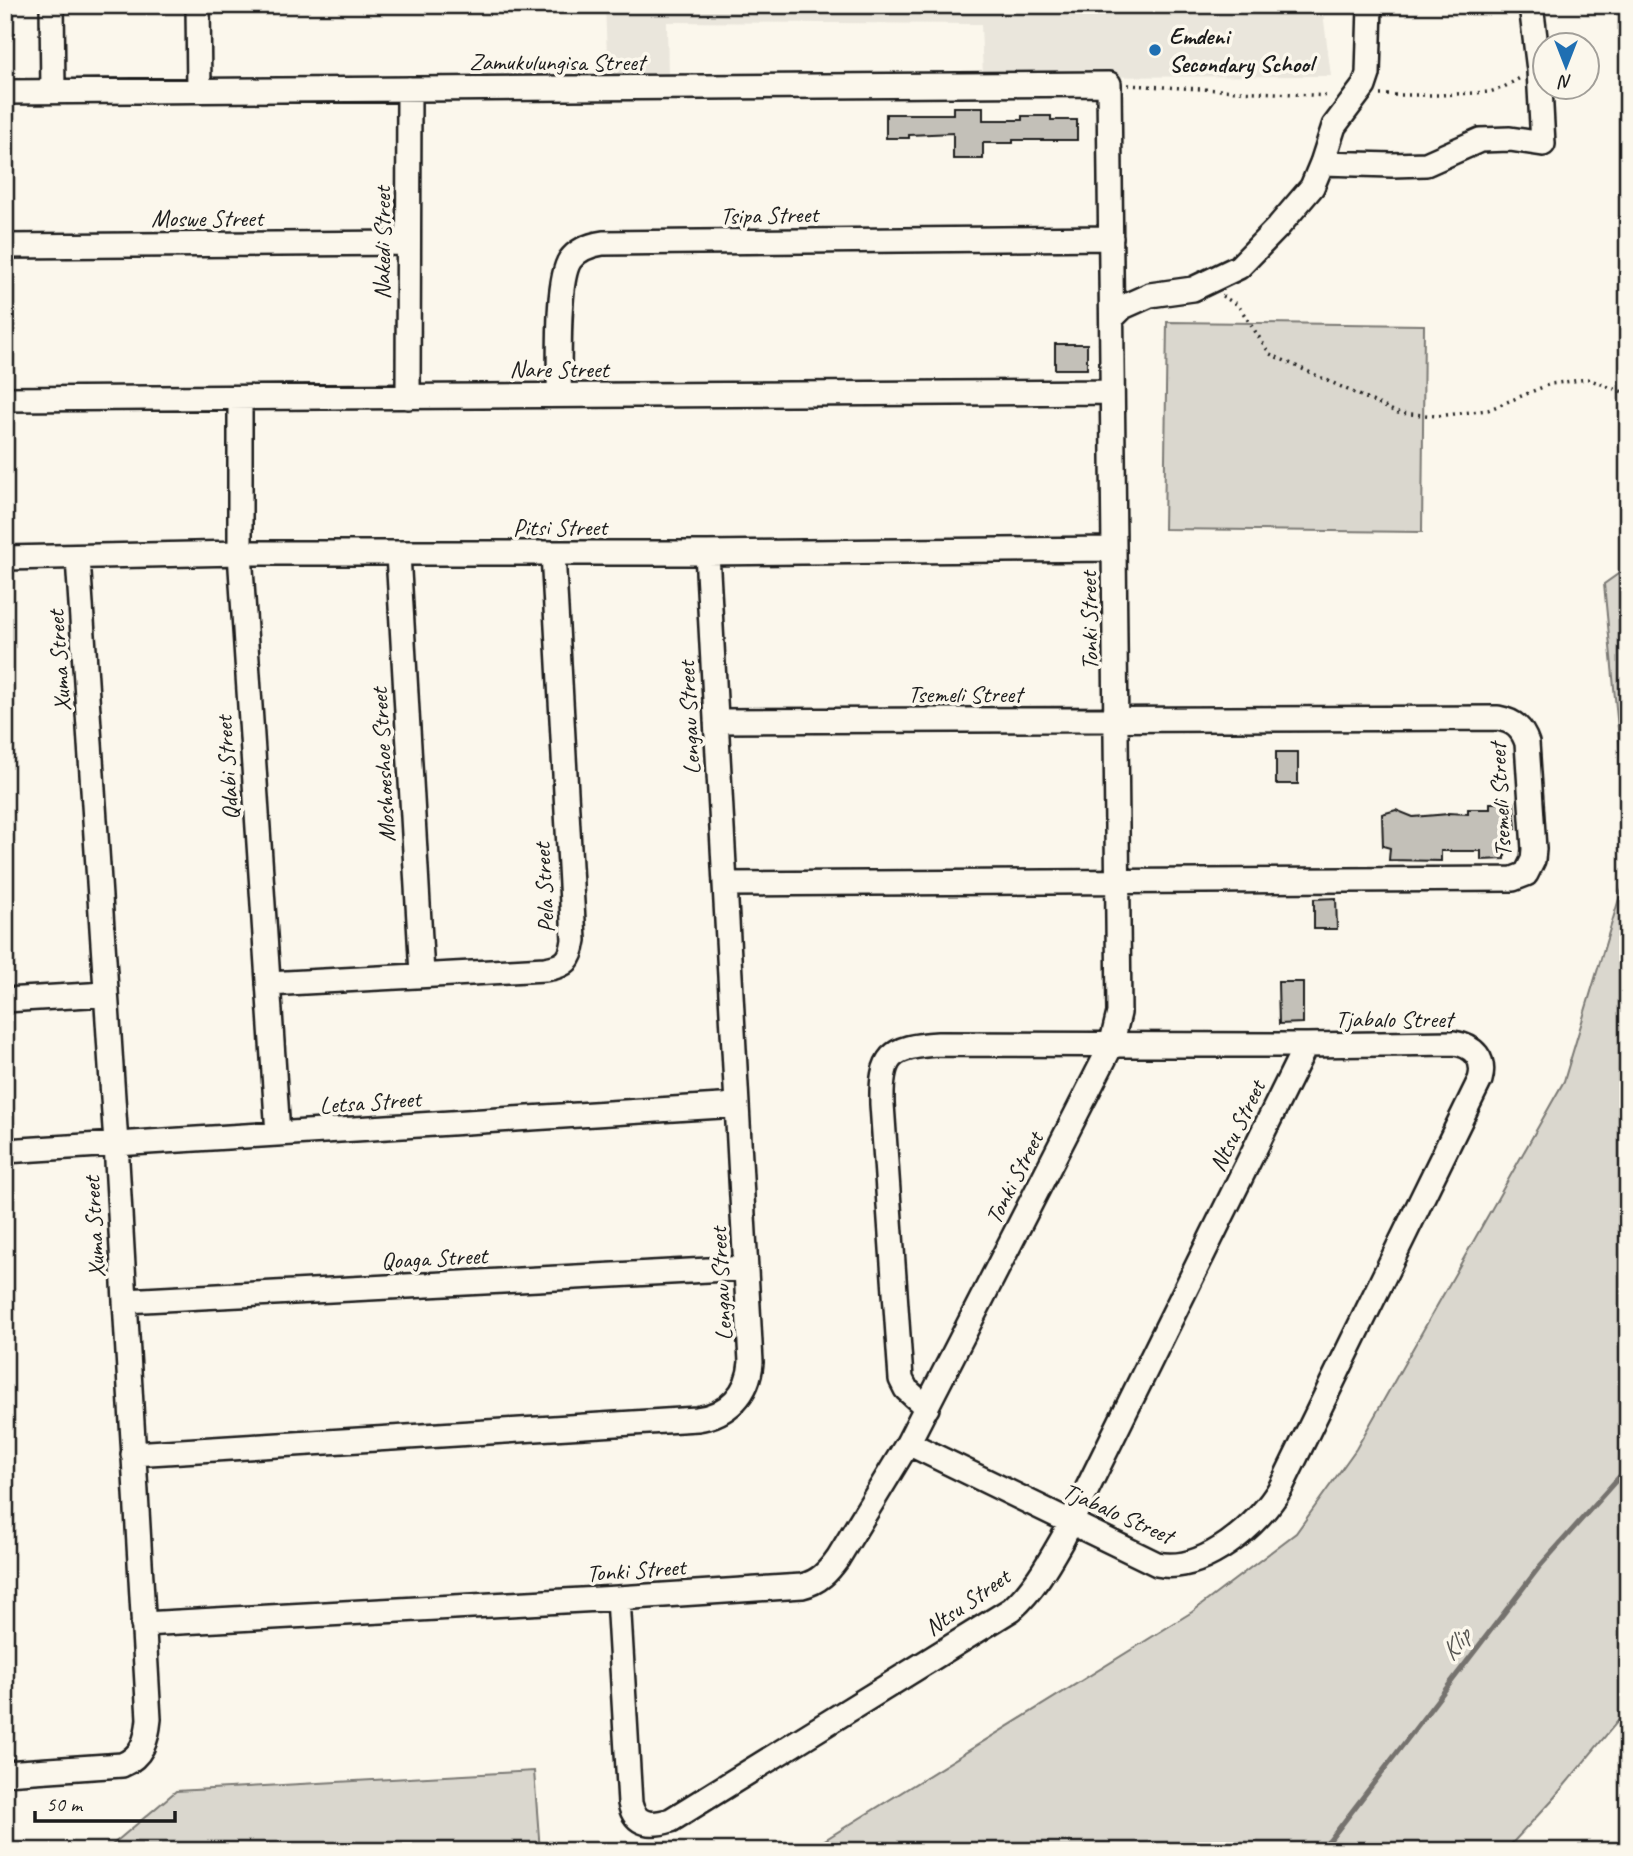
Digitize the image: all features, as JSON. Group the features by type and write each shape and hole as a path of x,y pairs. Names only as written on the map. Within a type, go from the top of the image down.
{"street":[{"path":"52,5 53,91"},
{"path":"198,5 199,90"},
{"path":"1112,318 1123,307 1150,295 1193,289 1239,267 1312,187 1334,126 1364,86 1368,74 1370,5"},
{"path":"1531,5 1534,32"},
{"name":"Zamukulungisa Street","path":"5,92 1109,84"},
{"name":"Tonki Street","path":"144,1624 791,1587 811,1584 818,1580 838,1558 927,1408 1111,1046 1119,1013 1109,84"},
{"name":"Nakedi Street","path":"408,397 409,89"},
{"path":"1322,163 1392,166 1426,164 1480,140 1510,139 1543,144 1541,102"},
{"name":"Tsipa Street","path":"559,396 563,278 572,258 589,245 1111,238"},
{"name":"Moswe Street","path":"5,246 408,243"},
{"name":"Nare Street","path":"5,399 1112,392"},
{"name":"Qdabi Street","path":"240,398 240,553 278,1134"},
{"name":"Pitsi Street","path":"5,558 240,553 707,553 1114,549"},
{"name":"Pela Street","path":"268,984 558,967 568,960 574,940 553,553"},
{"name":"Lengau Street","path":"133,1454 697,1419 712,1416 734,1402 742,1392 750,1375 751,1362 707,553"},
{"name":"Moshoeshoe Street","path":"398,554 422,974"},
{"name":"Xuma Street","path":"5,1773 112,1767 127,1763 138,1755 144,1745 149,1720 116,1144 78,558"},
{"name":"Tsemeli Street","path":"716,722 1498,718 1517,725 1527,744 1534,849 1526,874 1513,879 725,884"},
{"path":"5,1000 106,994"},
{"name":"Tjabalo Street","path":"908,1443 1148,1561 1166,1566 1183,1564 1213,1552 1246,1530 1262,1514 1281,1487 1482,1075 1482,1064 1477,1054 1470,1047 1460,1044 923,1045 894,1054 882,1075 882,1104 901,1378 906,1389 927,1408"},
{"name":"Ntsu Street","path":"618,1598 630,1803 634,1816 649,1823 671,1820 1006,1613 1021,1601 1038,1581 1070,1523 1306,1045"},
{"name":"Letsa Street","path":"5,1151 737,1105"},
{"name":"Qoaga Street","path":"125,1301 746,1268"}],"path":[{"path":"1109,84 1331,96 1440,94 1489,92 1532,73"},
{"path":"1204,284 1238,305 1270,354 1398,413 1437,416 1488,410 1550,384 1588,379 1628,394"}],"shaded area":[{"name":"Emdeni Secondary School","path":"605,5 1322,5 1331,76 983,77 981,24 667,22 668,78 608,81"},
{"path":"1167,322 1424,325 1422,532 1164,529"},
{"path":"1628,567 1628,797 1622,770 1604,584"},
{"path":"1628,869 1628,1709 1553,1799 1505,1851 807,1851 1192,1612 1296,1533 1356,1449 1564,1081"},
{"path":"534,1771 540,1851 105,1851 176,1791"}],"building":[{"path":"953,107 983,107 983,120 1022,120 1022,116 1051,116 1051,120 1077,120 1077,140 983,143 983,159 953,159 953,133 886,138 886,114 953,114"},
{"path":"1055,344 1087,344 1087,369 1055,369"},
{"path":"1276,752 1298,752 1298,784 1276,784"},
{"path":"1490,803 1514,803 1516,829 1505,829 1505,859 1481,860 1481,851 1441,851 1441,861 1389,860 1390,848 1383,846 1382,814 1396,810 1413,817 1468,814 1468,809 1490,809"},
{"path":"1336,898 1337,929 1314,929 1314,899"},
{"path":"1278,982 1303,982 1303,1023 1279,1024"}],"waterway":[{"name":"Klip","path":"1319,1851 1540,1566 1628,1467"}],"place":[{"name":"Emdeni Secondary School","path":"1155,50"}]}
